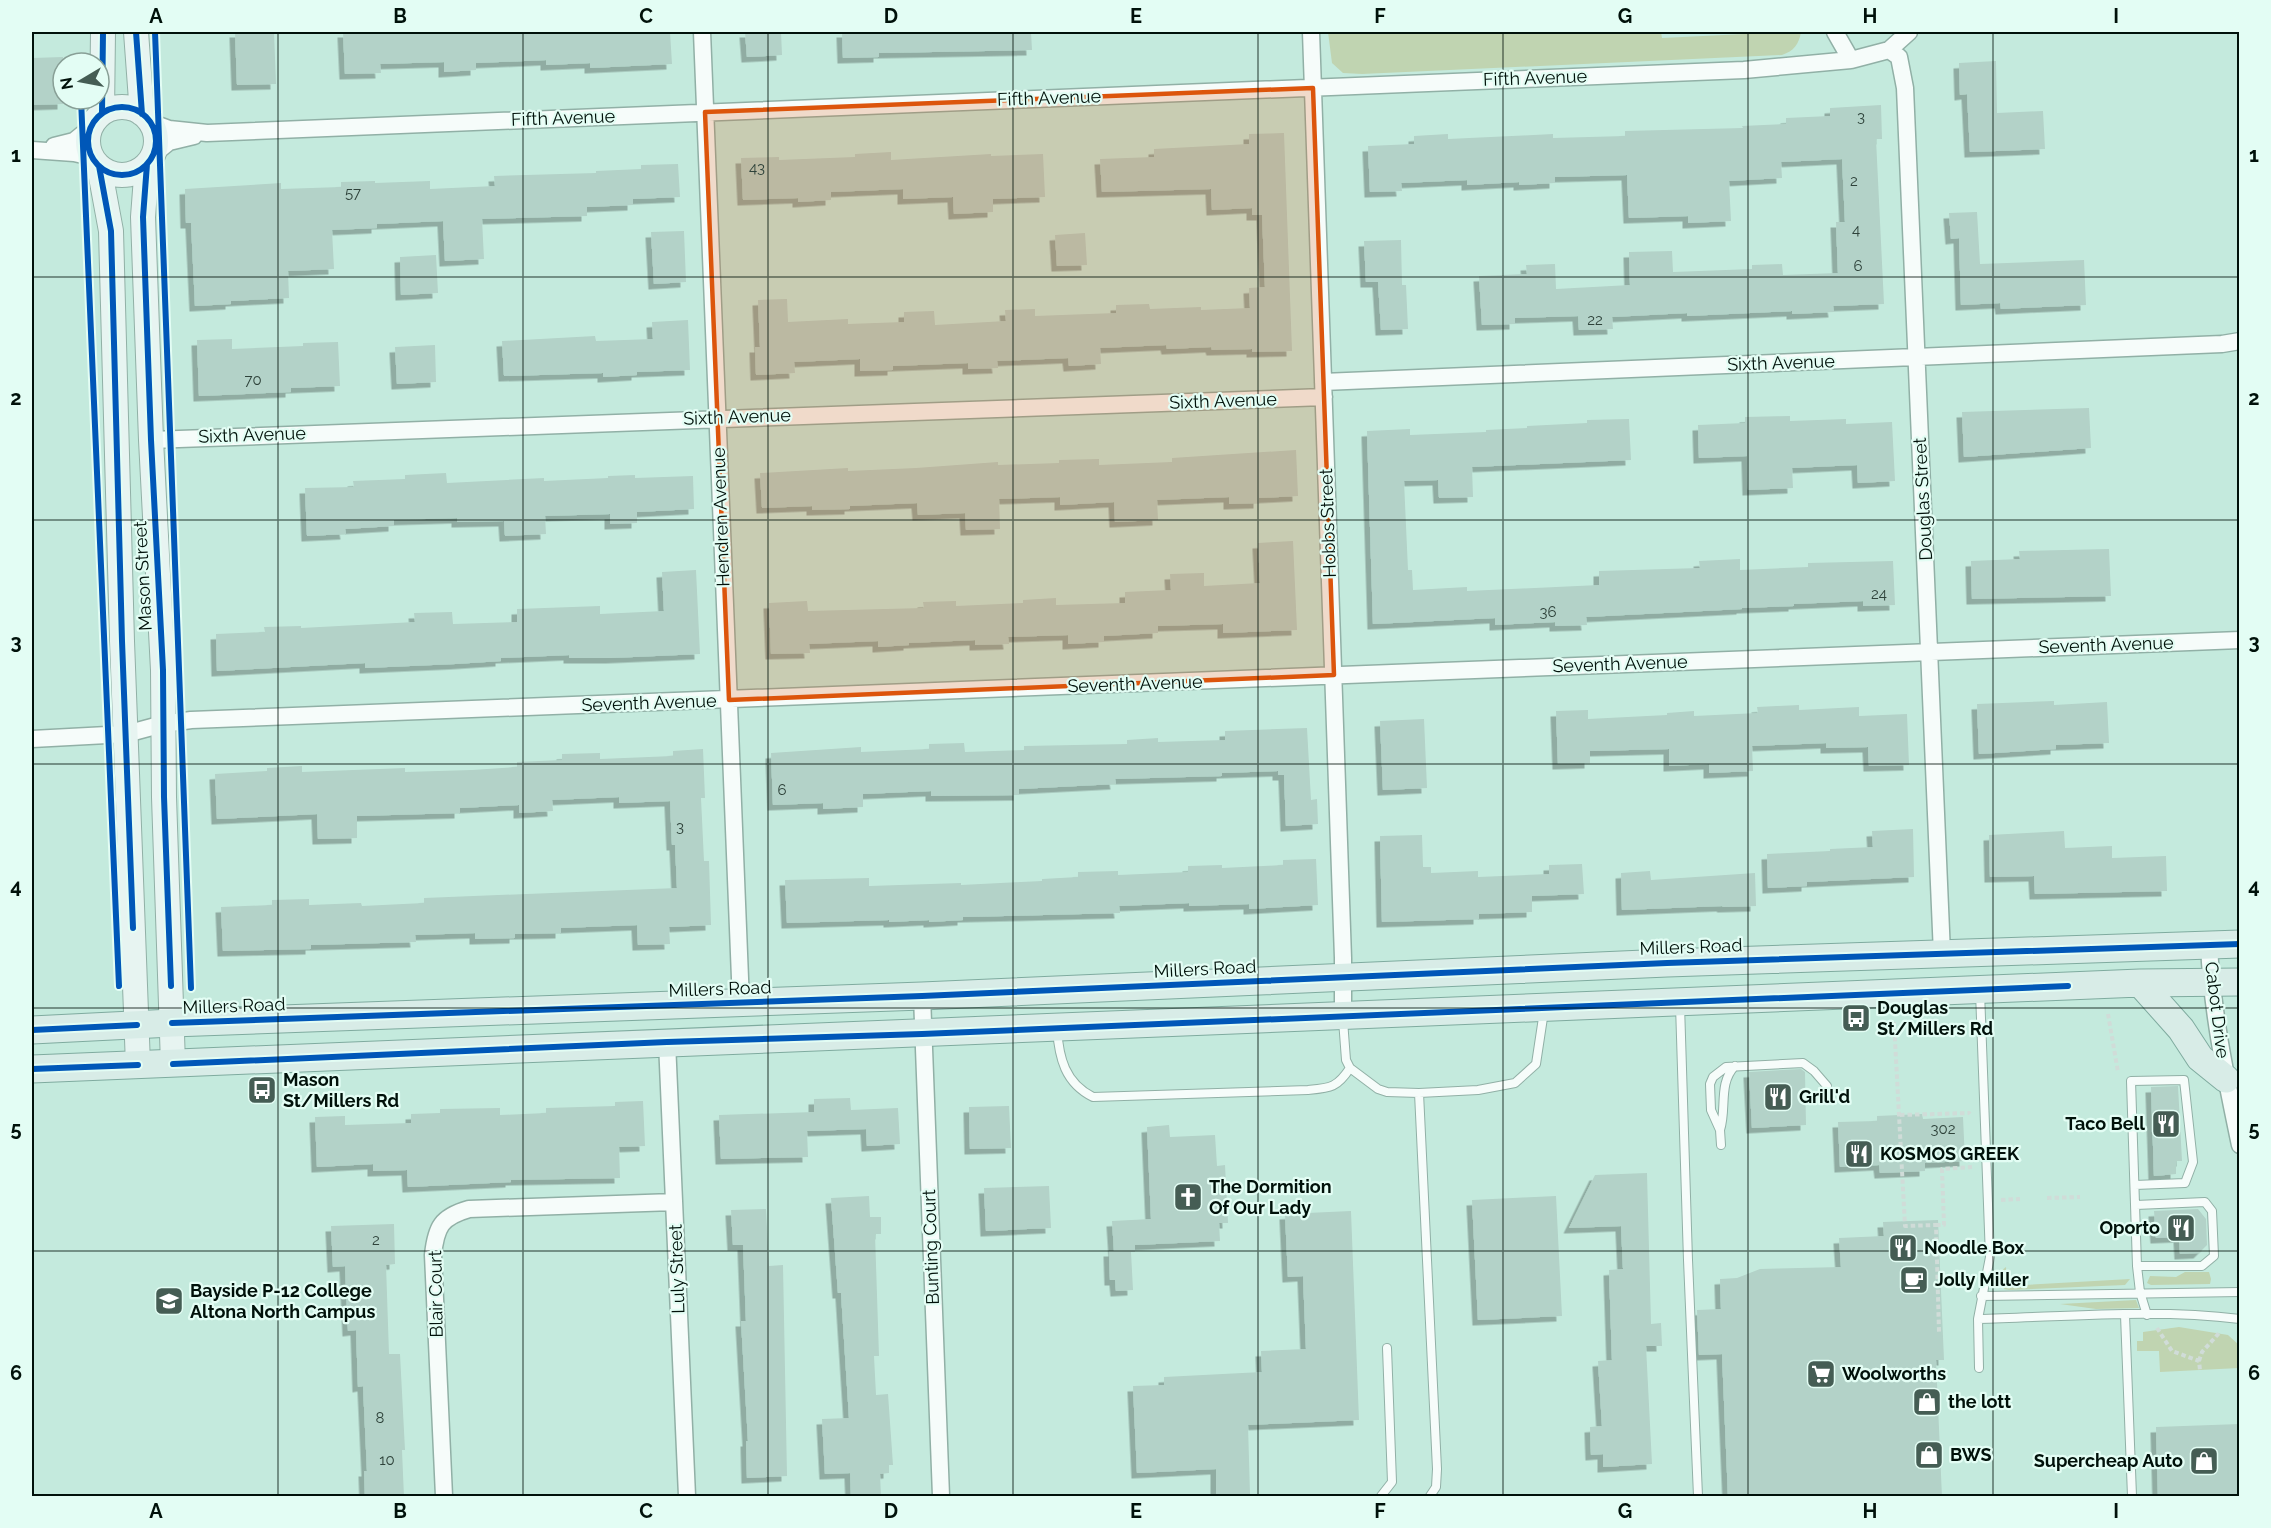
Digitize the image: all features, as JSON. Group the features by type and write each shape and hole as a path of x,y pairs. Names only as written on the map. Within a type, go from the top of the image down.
{"main road":[{"name":"Millers Road","path":"32,1030 922,996 1667,963 2240,944"},
{"path":"32,1069 1680,1001 2140,983 2240,982"},
{"path":"2140,983 2181,1029 2200,1058 2226,1079"}],"street":[{"path":"95,162 88,147 96,120 104,32"},
{"path":"136,32 146,118"},
{"name":"Hendren Avenue","path":"702,32 741,1003"},
{"name":"Hobbs Street","path":"1311,32 1334,675 1343,1016"},
{"path":"1835,32 1851,60"},
{"path":"1889,50 1909,32"},
{"name":"Fifth Avenue","path":"146,118 169,129 207,133 1744,70 1851,60 1889,50"},
{"name":"Douglas Street","path":"1889,50 1899,57 1905,88 1942,954"},
{"path":"121,107 132,108 146,118 155,132 156,144 150,159 139,171 118,175 74,153 35,149 74,141 96,120 121,107"},
{"name":"Fifth Avenue","path":"150,159 170,142 207,133"},
{"name":"Mason Street","path":"150,159 143,217 164,724 164,797 173,1064"},
{"name":"Mason Street","path":"95,162 111,231 138,1065"},
{"name":"Sixth Avenue","path":"151,440 717,418 1324,390 1917,357 2222,344 2240,341"},
{"name":"Seventh Avenue","path":"32,739 126,735 164,724 191,720 2240,640"},
{"name":"Cabot Drive","path":"2209,945 2211,982 2226,1079 2240,1145"},
{"name":"Bunting Court","path":"922,996 941,1497"},
{"name":"Luly Street","path":"667,1042 687,1497"},
{"name":"Blair Court","path":"444,1497 433,1255 435,1235 442,1222 453,1213 469,1209 674,1202"}],"lane":[{"path":"1979,1368 1978,1319 1990,1257 1980,990"},
{"path":"1680,1001 1698,1497"},
{"path":"1343,1016 1346,1060 1350,1068 1378,1089 1387,1092 1419,1094 1478,1090 1515,1083 1536,1064 1545,1008"},
{"path":"1057,1028 1058,1045 1068,1077 1081,1091 1093,1096 1331,1088 1341,1082 1350,1068"},
{"path":"1720,1130 1711,1110 1710,1084 1713,1077 1726,1067 1803,1063 1814,1071 1827,1086"},
{"path":"1721,1144 1720,1130 1725,1109 1725,1083 1727,1075 1735,1066"},
{"path":"2135,1185 2185,1183 2193,1162 2184,1080 2131,1082 2137,1266 2140,1292 2147,1315"},
{"path":"1419,1094 1437,1468 1436,1487 1430,1497"},
{"path":"2136,1205 2205,1202 2212,1211 2214,1256 2202,1266 2137,1266"},
{"path":"1981,1296 2240,1292"},
{"path":"1978,1319 2125,1315 2216,1316 2240,1319"},
{"path":"2125,1315 2132,1497"},
{"path":"1381,1497 1392,1482 1387,1348"}],"path":[{"path":"1894,1022 1905,1226 1944,1224 1942,1169 1972,1168 1971,1157"},
{"path":"1900,1115 1970,1113 1970,1124"},
{"path":"2047,1198 2080,1197"},
{"path":"2001,1200 2020,1199"},
{"path":"1936,1225 1940,1332"},
{"path":"2153,1325 2172,1351 2199,1361"},
{"path":"2200,1370 2199,1361 2202,1352 2216,1339 2222,1329"}],"highlighted area":[{"path":"1313,88 1334,675 729,700 705,112"}],"green space":[{"path":"1328,32 1661,32 1662,38 1744,34 1745,32 1801,32 1795,46 1782,55 1362,74 1343,73 1332,63"},
{"path":"2006,1267 2007,1286 2130,1279 2125,1285 2009,1290 2004,1289 1999,1282 2001,1271"},
{"path":"2185,1272 2209,1272 2210,1284 2151,1285 2147,1283 2150,1276 2176,1277"},
{"path":"2136,1300 2139,1308 2096,1309 2060,1304"},
{"path":"2179,1327 2228,1335 2239,1345 2239,1368 2160,1372 2159,1351 2137,1351 2137,1341 2143,1341 2143,1332"}],"building":[{"path":"235,32 274,32 276,84 237,85"},
{"path":"343,32 670,32 672,64 590,68 590,63 546,65 546,60 476,63 476,70 444,72 444,62 380,64 381,73 345,74"},
{"path":"745,32 781,32 782,55 747,57"},
{"path":"842,32 1031,32 1032,50 879,53 879,57 843,58"},
{"path":"51,57 51,104 32,105 32,58"},
{"path":"1996,61 1997,113 2043,111 2045,149 1970,152 1967,94 1960,95 1959,63"},
{"path":"1881,105 1882,139 1876,139 1884,304 1833,306 1834,312 1792,314 1792,311 1687,316 1687,313 1612,317 1613,329 1579,330 1578,316 1515,318 1515,324 1482,325 1479,276 1527,274 1526,265 1555,264 1556,289 1630,285 1629,252 1672,251 1673,272 1752,269 1752,265 1782,264 1783,275 1838,273 1836,222 1845,222 1842,159 1781,162 1782,178 1729,181 1731,221 1688,223 1688,216 1629,218 1627,175 1555,177 1555,183 1519,185 1519,182 1467,185 1467,180 1401,183 1402,191 1370,192 1368,146 1414,144 1414,136 1448,134 1448,139 1553,134 1553,138 1625,136 1625,131 1743,128 1742,126 1786,124 1786,118 1830,116 1830,108"},
{"path":"1284,133 1292,351 1252,352 1252,349 1212,350 1211,347 1167,349 1166,345 1100,348 1101,364 1069,366 1068,358 997,361 998,368 968,369 968,363 893,366 893,370 860,371 860,359 794,362 795,373 756,375 755,347 760,347 758,300 787,299 788,322 848,319 848,324 904,322 904,312 934,311 935,325 1006,321 1005,310 1035,309 1035,316 1116,313 1116,305 1149,304 1150,309 1250,308 1249,288 1265,287 1262,215 1252,215 1252,208 1212,210 1211,189 1102,192 1100,159 1154,157 1154,149 1249,144 1249,134"},
{"path":"891,152 891,160 991,154 991,156 1043,154 1045,197 993,199 993,212 954,214 953,197 903,199 903,189 831,192 831,200 798,202 798,198 743,200 741,158 779,157 779,160 855,157 855,154"},
{"path":"678,164 680,197 633,199 633,205 587,207 587,216 482,219 484,259 445,261 443,221 377,224 377,228 332,230 334,269 288,271 289,298 231,301 231,304 195,306 191,223 186,223 185,189 281,183 281,189 341,187 341,182 375,181 375,183 430,181 430,189 495,186 494,176 596,173 596,171 641,169 641,165"},
{"path":"1977,212 1980,264 2084,260 2086,305 2001,309 2000,303 1961,305 1959,238 1951,239 1949,213"},
{"path":"684,231 686,282 654,284 651,232"},
{"path":"1085,233 1087,265 1057,266 1055,235"},
{"path":"1401,240 1402,285 1406,285 1408,329 1381,330 1378,282 1366,282 1364,241"},
{"path":"436,255 438,293 401,295 400,257"},
{"path":"688,320 690,370 637,372 637,375 603,377 603,373 504,376 502,341 595,336 596,341 653,339 652,322"},
{"path":"232,339 232,349 338,342 340,386 291,388 291,392 199,396 197,340"},
{"path":"435,345 436,382 397,384 395,347"},
{"path":"2089,408 2091,448 1964,457 1962,412"},
{"path":"1790,416 1790,421 1846,419 1846,424 1892,422 1895,481 1858,483 1857,465 1792,468 1793,488 1748,490 1747,456 1699,458 1698,425 1745,423 1745,417"},
{"path":"1629,419 1631,460 1472,467 1473,497 1439,498 1438,480 1404,481 1408,570 1412,570 1413,590 1467,587 1467,591 1599,585 1599,571 1700,568 1699,561 1740,559 1740,570 1808,567 1808,563 1893,561 1895,605 1863,606 1863,601 1586,617 1587,625 1555,626 1555,622 1495,625 1495,618 1373,624 1367,431 1410,429 1410,435 1486,432 1486,430 1527,428 1527,426 1587,423 1587,420"},
{"path":"1296,450 1298,496 1259,498 1259,503 1229,504 1229,497 1157,500 1158,520 1115,522 1114,502 1060,505 1060,497 999,499 1000,529 966,530 965,513 918,515 917,503 850,506 850,509 812,510 812,506 762,508 760,473 848,468 848,471 916,468 998,462 998,465 1059,463 1059,460 1099,459 1099,465 1172,462 1172,458"},
{"path":"446,473 447,483 544,478 544,481 635,475 635,478 693,476 694,509 637,512 637,523 610,524 610,514 545,516 546,534 505,536 504,521 457,522 457,518 394,520 394,526 345,529 346,534 307,536 305,488 354,487 353,481 405,479 405,475"},
{"path":"1293,541 1297,630 1223,633 1223,624 1158,626 1158,633 1104,636 1104,642 1068,644 1068,635 1008,637 1009,644 975,645 975,640 878,647 878,641 809,644 810,653 771,654 769,603 807,601 808,611 924,608 923,602 956,601 956,606 1023,603 1023,600 1056,598 1056,605 1125,603 1125,592 1171,590 1170,574 1204,573 1204,586 1260,583 1258,543"},
{"path":"2109,549 2111,596 1972,599 1971,561 2020,559 2019,551"},
{"path":"696,570 700,654 611,658 569,658 569,655 501,658 501,661 455,664 365,668 365,663 217,671 216,634 265,632 264,627 301,626 301,628 415,622 414,613 452,612 453,624 517,622 517,609 600,606 600,614 664,611 662,572"},
{"path":"2054,701 2054,705 2107,702 2109,743 2056,745 2056,749 1979,754 1977,704"},
{"path":"1799,705 1799,710 1859,707 1859,716 1907,714 1909,765 1869,766 1868,747 1826,748 1826,743 1752,746 1753,771 1709,773 1709,764 1669,766 1669,749 1590,751 1590,763 1558,764 1556,711 1588,710 1588,719 1667,715 1667,713 1694,711 1694,716 1758,713 1757,707"},
{"path":"1424,719 1427,788 1383,790 1380,721"},
{"path":"1307,728 1311,800 1317,799 1318,824 1286,826 1284,775 1278,775 1278,771 1222,773 1222,776 1115,779 1116,784 1019,789 1019,795 931,796 931,791 863,794 863,807 823,809 823,803 773,805 771,753 861,747 861,752 929,749 929,744 964,743 965,752 1024,750 1024,746 1127,744 1127,740 1158,738 1158,742 1225,740 1225,731"},
{"path":"703,749 705,798 701,798 704,861 709,861 711,925 669,927 670,944 638,945 637,925 561,928 561,933 515,934 515,938 475,939 475,933 415,935 416,942 311,945 311,949 223,951 221,907 272,905 272,900 309,899 309,905 361,903 362,906 424,903 424,898 677,888 670,801 619,803 619,797 552,800 553,811 519,813 519,805 460,808 460,813 357,816 357,838 318,839 317,814 217,819 215,774 302,766 302,772 405,768 405,772 472,770 517,767 517,762 562,760 562,754 600,753 600,759 673,756 673,751"},
{"path":"1913,829 1914,877 1807,882 1807,886 1768,888 1767,854 1873,847 1872,831"},
{"path":"2064,831 2065,848 2112,846 2112,858 2166,856 2167,891 2035,894 2034,876 1990,877 1989,835"},
{"path":"1422,835 1423,867 1431,867 1431,873 1478,871 1478,877 1549,874 1549,865 1582,864 1584,894 1532,896 1532,912 1479,914 1479,919 1382,922 1380,836"},
{"path":"1316,859 1318,905 1249,909 1249,904 1189,906 1189,903 1119,906 1120,913 963,917 963,920 929,922 929,920 889,922 889,920 787,923 785,880 869,878 869,886 961,883 961,885 1078,877 1078,872 1118,871 1118,875 1188,872 1188,866 1222,865 1222,868 1283,865 1283,860"},
{"path":"1650,871 1651,880 1755,873 1756,906 1622,910 1621,873"},
{"name":"Grill'd","path":"1801,1069 1805,1072 1806,1125 1752,1128 1749,1072"},
{"name":"Taco Bell","path":"2178,1086 2182,1161 2176,1161 2176,1174 2154,1176 2151,1087"},
{"path":"850,1098 851,1110 898,1108 900,1144 867,1146 866,1129 807,1131 808,1157 721,1159 719,1115 814,1112 814,1099"},
{"path":"643,1101 645,1146 619,1147 620,1178 511,1180 511,1182 408,1187 407,1170 373,1171 373,1164 317,1167 315,1117 345,1116 345,1125 411,1123 411,1114 440,1113 440,1109 500,1108 500,1115 546,1113 546,1108 615,1106 615,1102"},
{"path":"1009,1106 1011,1148 970,1149 969,1107"},
{"path":"1922,1114 1923,1119 1963,1117 1965,1161 1925,1163 1925,1171 1880,1173 1879,1165 1840,1167 1838,1122 1877,1121 1877,1116"},
{"name":"The Dormition Of Our Lady","path":"1169,1125 1170,1137 1215,1135 1217,1166 1225,1165 1228,1223 1219,1223 1220,1241 1135,1245 1135,1252 1131,1252 1133,1290 1116,1291 1115,1280 1110,1280 1109,1251 1114,1251 1112,1221 1151,1219 1147,1127"},
{"path":"1647,1173 1651,1324 1661,1323 1662,1346 1646,1346 1652,1464 1603,1467 1603,1454 1591,1455 1590,1427 1602,1426 1598,1361 1612,1360 1609,1270 1623,1269 1621,1226 1569,1228 1595,1175"},
{"path":"1049,1186 1051,1228 986,1231 984,1188"},
{"path":"869,1196 870,1217 881,1217 881,1234 875,1234 879,1356 874,1356 876,1395 888,1394 893,1465 889,1465 889,1473 880,1474 881,1497 851,1497 850,1473 825,1474 822,1419 849,1418 841,1293 838,1293 831,1198"},
{"path":"1556,1196 1562,1316 1478,1320 1472,1200"},
{"path":"766,1209 769,1266 783,1265 787,1476 747,1478 746,1441 748,1441 741,1321 746,1321 743,1245 733,1245 731,1210"},
{"name":"Oporto","path":"2198,1209 2206,1219 2207,1245 2199,1253 2180,1254 2179,1237 2156,1238 2154,1211"},
{"path":"1351,1211 1359,1420 1248,1425 1250,1494 1216,1496 1216,1469 1137,1473 1133,1386 1164,1385 1164,1377 1262,1372 1261,1351 1306,1349 1303,1276 1288,1277 1285,1214"},
{"name":"Woolworths","path":"1938,1220 1944,1360 1936,1360 1942,1497 1728,1497 1722,1354 1699,1355 1697,1310 1721,1309 1720,1279 1737,1278 1760,1269 1841,1267 1839,1238 1884,1236 1883,1222"},
{"path":"394,1224 395,1264 386,1265 389,1354 400,1354 405,1450 402,1450 404,1497 365,1497 364,1471 367,1471 363,1386 358,1387 356,1330 348,1331 345,1266 333,1267 331,1226"},
{"name":"Supercheap Auto","path":"2240,1424 2240,1497 2158,1497 2156,1427"}],"cycle path":[{"path":"102,113 103,32"},
{"path":"136,32 142,114"},
{"path":"155,32 191,988"},
{"path":"122,107 135,110 146,117 153,128 156,141 153,154 146,165 135,172 122,175 109,172 98,165 91,154 88,141 91,128 98,117 109,110 122,107"},
{"path":"82,111 119,986"},
{"path":"147,164 143,217 151,440 163,670 164,797 171,986"},
{"path":"99,166 111,231 122,641 133,928"},
{"path":"172,1023 922,996 1667,963 2240,944"},
{"path":"173,1064 2068,986"},
{"path":"32,1030 137,1025"},
{"path":"32,1069 138,1065"}],"place":[{"name":"Douglas St/Millers Rd","path":"1856,1018"},
{"name":"Mason St/Millers Rd","path":"262,1090"},
{"name":"Grill'd","path":"1778,1097"},
{"name":"Taco Bell","path":"2166,1124"},
{"name":"KOSMOS GREEK","path":"1859,1154"},
{"name":"The Dormition Of Our Lady","path":"1188,1197"},
{"name":"Oporto","path":"2181,1228"},
{"name":"Noodle Box","path":"1903,1248"},
{"name":"Jolly Miller","path":"1914,1280"},
{"name":"Bayside P-12 College Altona North Campus","path":"169,1301"},
{"name":"Woolworths","path":"1821,1374"},
{"name":"the lott","path":"1927,1402"},
{"name":"BWS","path":"1929,1455"},
{"name":"Supercheap Auto","path":"2204,1461"}]}
